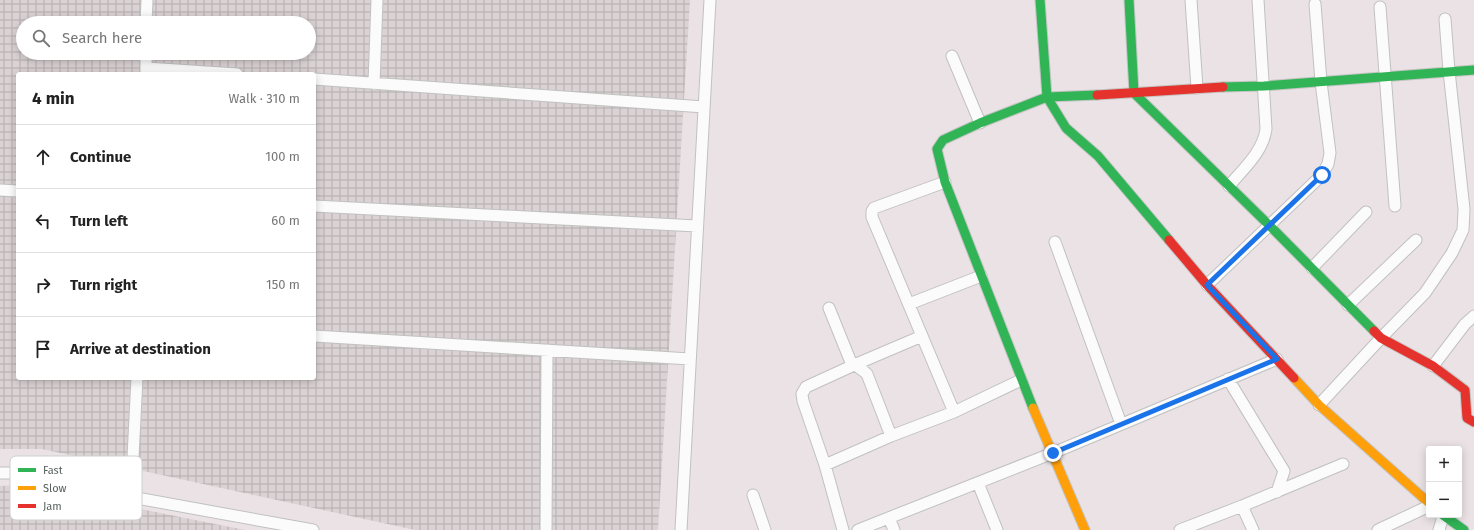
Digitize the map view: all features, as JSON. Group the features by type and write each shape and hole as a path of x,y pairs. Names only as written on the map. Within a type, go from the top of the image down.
{"street":[{"path":"146,0 146,16"},
{"path":"374,84 378,0"},
{"path":"681,530 710,0"},
{"path":"1040,0 1047,97 1066,128 1098,156 1207,285 1319,405 1426,500"},
{"path":"1129,0 1134,94 1269,225 1381,338 1433,366 1465,390 1467,418 1474,422"},
{"path":"1191,0 1197,88"},
{"path":"1229,186 1261,148 1266,129 1258,0"},
{"path":"1207,285 1322,175 1328,164 1330,153 1321,82 1315,4"},
{"path":"1380,8 1395,206"},
{"path":"1319,405 1424,293 1452,253 1463,230 1464,209 1445,19"},
{"path":"952,56 980,122"},
{"path":"146,60 146,71 176,72"},
{"path":"1085,530 1021,380 945,182 937,149 938,145 943,140 980,122 1047,97 1134,94 1197,88 1264,86 1474,70"},
{"path":"316,79 704,107"},
{"path":"945,182 874,208 872,211 872,217 954,412"},
{"path":"0,190 16,191"},
{"path":"316,206 697,226"},
{"path":"1312,268 1366,212"},
{"path":"1348,305 1416,240"},
{"path":"1054,242 1121,424"},
{"path":"908,304 981,276"},
{"path":"829,308 850,360 854,365 862,369 867,374 891,436"},
{"path":"1433,366 1474,316"},
{"path":"316,336 690,359"},
{"path":"843,530 825,465 803,401 802,394 806,387 922,336"},
{"path":"546,530 547,350"},
{"path":"858,530 1053,453 1277,359"},
{"path":"1228,379 1284,471 1277,492"},
{"path":"133,456 137,380"},
{"path":"825,465 891,436 954,412 1021,380"},
{"path":"1180,530 1343,464"},
{"path":"0,472 10,472"},
{"path":"978,483 997,530"},
{"path":"753,495 766,530"},
{"path":"142,499 313,530"},
{"path":"1242,506 1252,530"},
{"path":"1378,530 1426,507"},
{"path":"889,518 894,530"},
{"path":"1439,530 1442,518"},
{"path":"1447,518 1464,530"}],"shaded area":[{"path":"0,0 690,0 658,530 415,530 142,471 142,456 74,456 42,449 0,449"},
{"path":"0,486 10,486 10,520 142,520 142,509 245,530 0,530"}],"traffic: fast":[{"path":"1040,0 1047,97 1066,128 1098,156 1169,240"},
{"path":"1129,0 1134,93 1269,225 1374,331"},
{"path":"1223,87 1264,86 1474,70"},
{"path":"1033,408 945,182 937,149 943,140 980,123 1047,97 1097,95"},
{"path":"1447,518 1464,530"}],"traffic: slow":[{"path":"1294,378 1319,405 1426,500"},
{"path":"1033,408 1085,530"}],"traffic: jam":[{"path":"1097,95 1223,87"},
{"path":"1169,240 1207,285 1294,378"},
{"path":"1374,331 1381,338 1433,366 1465,390 1467,418 1474,422"}],"route":[{"path":"1053,453 1277,359 1207,285 1322,175"}]}
